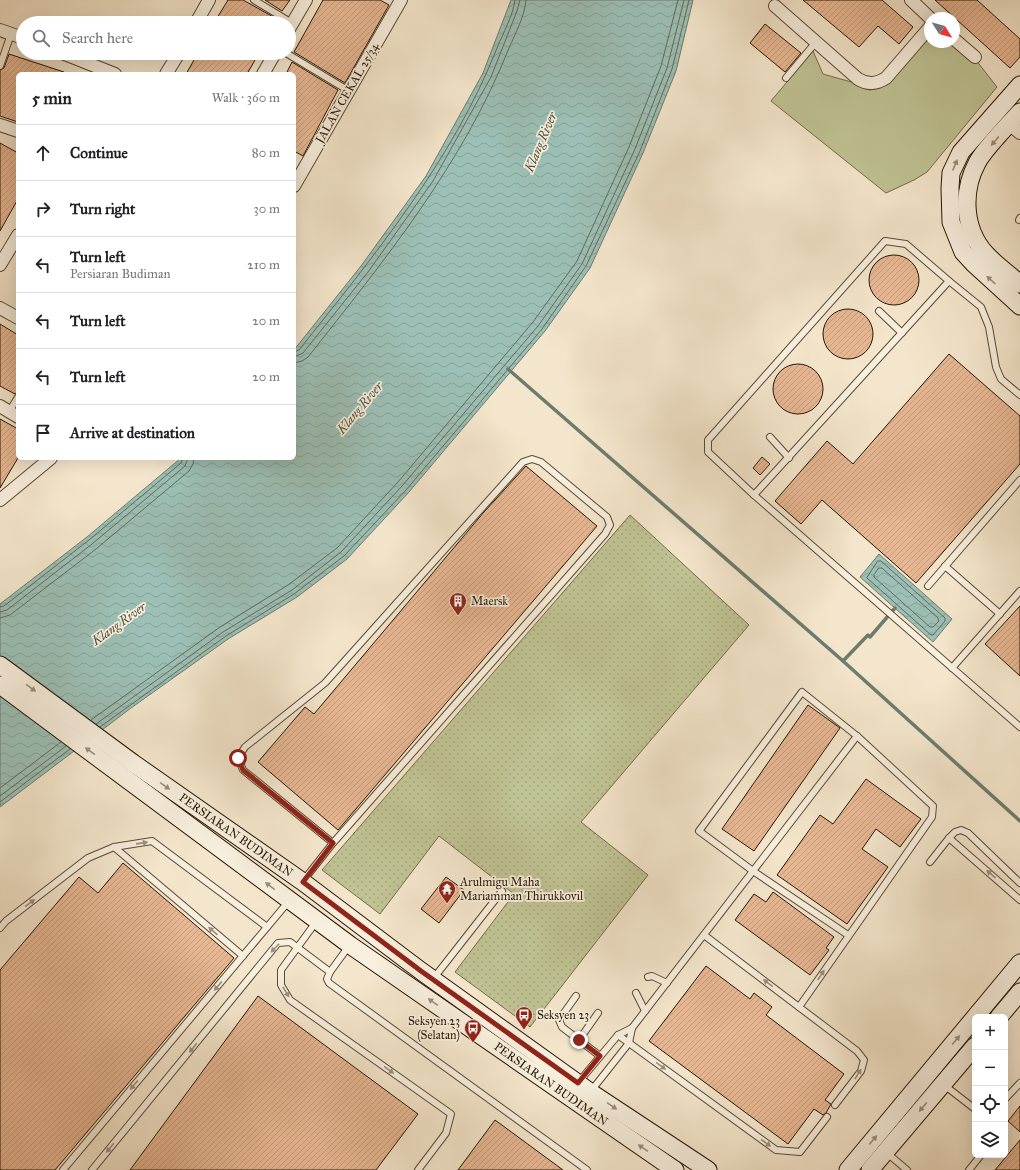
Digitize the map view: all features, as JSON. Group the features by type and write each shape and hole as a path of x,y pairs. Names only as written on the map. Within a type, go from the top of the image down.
{"main road":[{"path":"1020,86 961,152 951,173 950,188 951,222 963,252 1020,306"},
{"path":"1016,123 977,162 969,181 966,198 968,218 974,236 985,253 1020,284"},
{"name":"PERSIARAN BUDIMAN","path":"0,665 289,901 350,945 675,1170"},
{"name":"PERSIARAN BUDIMAN","path":"0,685 303,882 584,1087 708,1170"},
{"path":"848,1170 1019,962"},
{"path":"1002,1014 1020,992"},
{"path":"1005,1014 1020,999"},
{"path":"870,1170 972,1049"}],"street":[{"path":"200,16 209,0"},
{"path":"296,17 306,0"},
{"name":"JALAN CEKAL 25/34","path":"296,180 401,0"},
{"path":"911,0 924,12"},
{"path":"775,6 865,84 873,84 886,78 924,34"},
{"path":"960,44 975,57"},
{"path":"79,60 108,72"},
{"path":"167,72 175,60"},
{"path":"263,72 271,60"},
{"path":"0,125 16,130"},
{"path":"1,263 16,238"},
{"path":"0,308 16,317"},
{"path":"0,500 49,460"}],"lane":[{"path":"254,0 277,16"},
{"path":"0,66 15,34"},
{"path":"786,78 816,42"},
{"path":"296,59 349,91"},
{"path":"1020,395 1001,379 996,368 989,327 981,307 906,244 885,240 708,440 708,452 754,495 1020,727"},
{"path":"754,495 949,281"},
{"path":"879,311 902,333"},
{"path":"9,412 16,400"},
{"path":"770,437 789,458"},
{"path":"303,882 333,843 605,534 610,525 607,517 541,462 532,459 522,462 325,683 245,747 238,758 243,770 333,843"},
{"path":"928,586 1020,480"},
{"path":"945,566 1000,614"},
{"path":"952,668 1020,591"},
{"path":"800,1007 848,935 932,817 934,806 857,736 802,692 699,830 753,871 848,935"},
{"path":"584,1087 600,1056 618,1035 632,1028 645,1012 857,736"},
{"path":"930,862 955,832 960,830 968,833 1020,883"},
{"path":"950,838 1020,900"},
{"path":"0,928 6,921 88,858 114,847 152,841 268,927"},
{"path":"114,847 243,956"},
{"path":"434,979 502,891"},
{"path":"62,1170 289,901"},
{"path":"317,921 281,970 281,985 290,1000 451,1114 446,1133 418,1170"},
{"path":"704,935 857,1051 864,1060 861,1071 836,1105"},
{"path":"92,1170 278,943 290,942 330,972"},
{"path":"350,945 330,972 328,979 329,983 587,1170"},
{"path":"648,977 652,976 667,983"},
{"path":"636,993 636,997 645,1012"},
{"path":"576,996 559,1020 562,1027 600,1056"},
{"path":"579,1040 598,1013"},
{"path":"584,1087 629,1043 632,1028"},
{"path":"618,1035 776,1150 800,1152 827,1117"},
{"path":"1008,1096 1020,1083"},
{"path":"942,1084 972,1107"},
{"path":"886,1151 906,1170"},
{"path":"969,1170 979,1158"}],"green space":[{"path":"924,42 924,48 960,48 960,47 972,55 997,87 927,172 886,193 771,101 813,51 823,74 855,83 862,88 870,90 880,88 888,84"},
{"path":"630,515 749,625 581,822 648,875 530,1027 455,972 514,894 439,836 380,914 322,870"}],"water":[{"name":"Klang River","path":"511,0 693,0 676,71 643,153 590,268 545,331 409,492 347,559 297,597 228,639 131,708 0,807 0,604 87,537 179,460 296,460 296,347 361,266 426,176 483,73"},
{"path":"879,554 952,619 933,642 860,577"}],"building":[{"path":"228,0 243,0 272,16 218,16"},
{"path":"265,0 290,0 282,11"},
{"path":"323,0 380,0 389,5 345,83 296,53 296,48"},
{"path":"803,0 882,0 913,27 899,44 878,26 859,47"},
{"path":"935,0 977,0 1020,39 1020,57 1010,68 960,23 960,12 948,12"},
{"path":"765,24 801,53 785,72 750,43"},
{"path":"9,54 16,56 16,60 27,60 64,72 16,72 16,121 0,116 0,70 4,68"},
{"path":"194,60 255,60 248,72 187,72"},
{"path":"292,62 338,90 303,156 296,152 296,72 287,72"},
{"path":"0,143 16,152 16,203 0,231"},
{"path":"889,255 899,255 912,262 919,275 919,285 912,298 899,305 889,305 880,301 873,294 869,285 869,275 873,266 880,259"},
{"path":"848,309 857,311 868,320 873,334 871,343 862,354 848,359 839,357 828,348 823,334 825,325 834,314"},
{"path":"0,324 16,334 16,394 0,386"},
{"path":"949,354 1020,416 1020,464 916,583 822,500 801,524 775,501 827,441 853,464"},
{"path":"793,364 803,364 816,371 823,384 823,394 816,407 803,414 793,414 784,410 777,403 773,394 773,384 777,375 784,368"},
{"path":"0,419 16,428 17,460 0,488"},
{"path":"762,457 770,464 760,475 753,468"},
{"name":"Maersk","path":"526,466 597,526 338,830 258,762 305,707 314,714 484,512"},
{"path":"1020,606 1020,676 985,644"},
{"path":"808,705 840,728 754,851 722,829"},
{"path":"866,779 921,819 900,847 876,829 862,849 888,867 847,924 777,875 820,815 833,824"},
{"path":"123,863 234,958 55,1170 0,1170 0,970 79,877 98,893"},
{"path":"446,877 464,890 439,923 421,909"},
{"path":"773,892 834,937 826,948 829,950 810,975 735,920 754,894 766,902"},
{"path":"706,966 750,999 754,993 772,1007 766,1015 844,1074 825,1100 831,1104 826,1113 823,1115 814,1109 788,1144 649,1041"},
{"path":"258,996 418,1114 376,1170 130,1170"},
{"path":"1020,1106 1020,1132 1008,1121"},
{"path":"495,1120 563,1170 458,1170"},
{"path":"1020,1140 1020,1170 995,1170 1005,1158 1008,1158 1008,1154"}],"waterway":[{"path":"508,369 843,661 1020,821"},
{"path":"843,661 868,635 870,637 895,608"}],"place":[{"name":"Maersk","path":"458,616"},
{"name":"Arulmigu Maha Mariamman Thirukkovil","path":"447,904"},
{"name":"Seksyen 23","path":"524,1030"},
{"name":"Seksyen 23 (Selatan)","path":"473,1043"}],"route":[{"path":"238,758 243,770 333,843 303,882 421,971 578,1083 600,1056 579,1040"}]}
